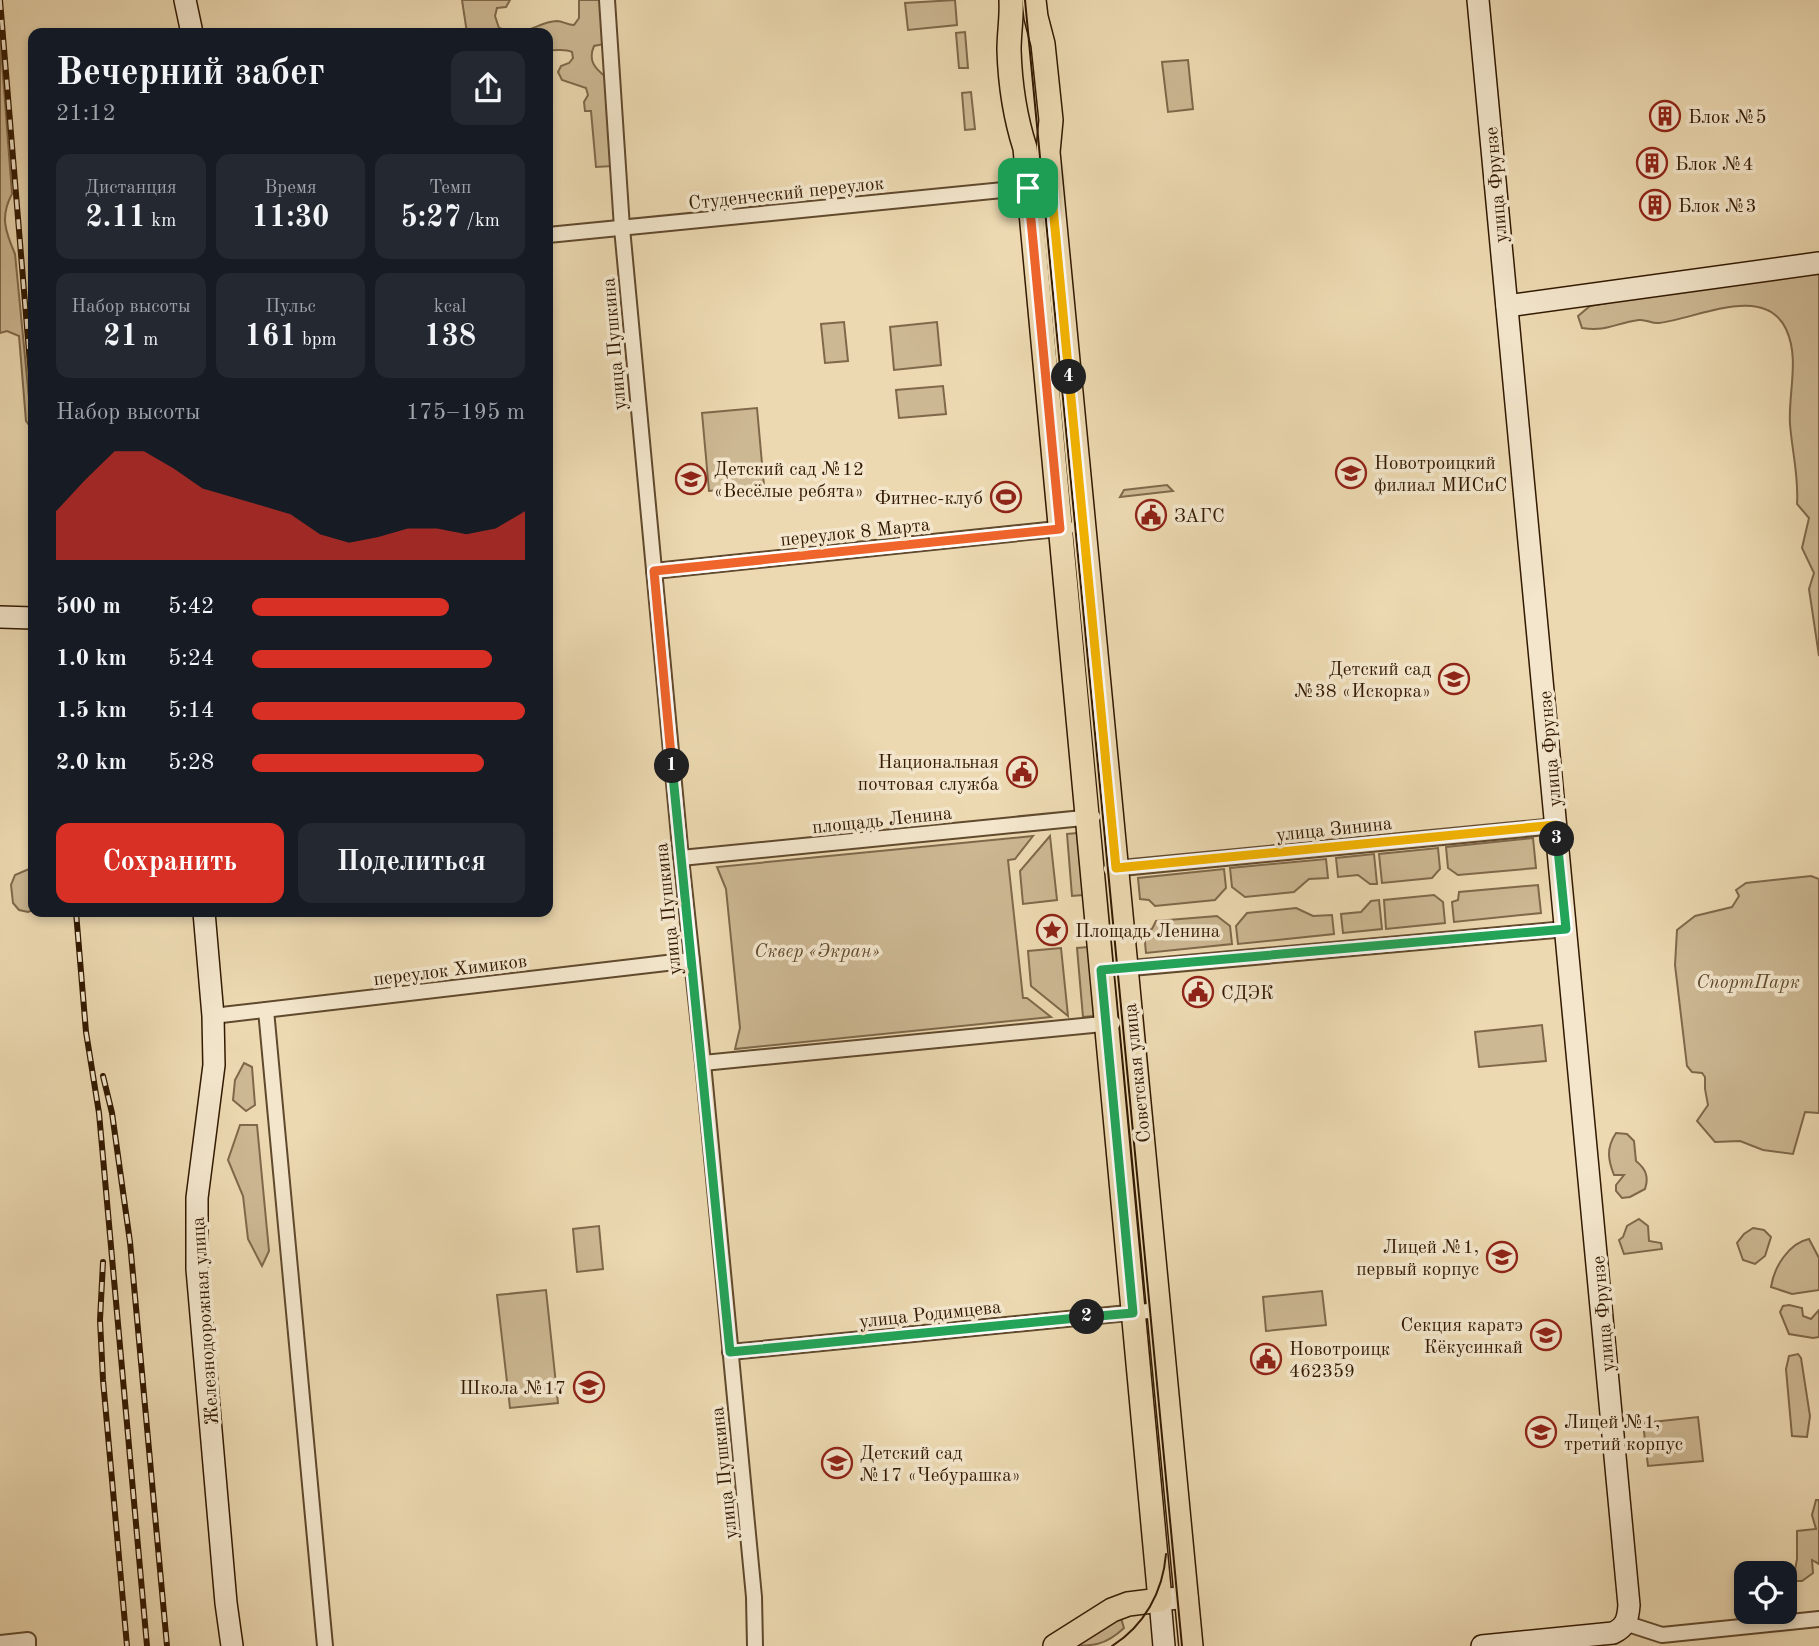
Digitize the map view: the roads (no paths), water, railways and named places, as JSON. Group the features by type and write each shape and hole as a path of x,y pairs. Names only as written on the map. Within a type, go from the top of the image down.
{"main road":[{"name":"Советская улица","path":"1011,0 1013,19 1009,48 1017,123 1040,187 1084,527 1192,1646"},
{"name":"Советская улица","path":"1034,0 1043,44 1051,120 1040,187 1060,529 1160,1600"},
{"path":"1055,1646 1112,1610 1128,1604 1160,1600"}],"street":[{"path":"185,0 191,28"},
{"name":"улица Пушкина","path":"607,0 622,228 754,1597 755,1646"},
{"name":"улица Фрунзе","path":"1478,0 1629,1605 1625,1623"},
{"name":"Студенческий переулок","path":"553,235 1040,187"},
{"path":"1507,306 1819,263"},
{"name":"переулок 8 Марта","path":"654,571 1084,527"},
{"path":"0,617 28,618"},
{"name":"площадь Ленина","path":"681,858 1111,815"},
{"name":"улица Зинина","path":"1092,870 1556,825"},
{"name":"Железнодорожная улица","path":"204,917 213,1016 214,1065 197,1198 197,1269 232,1646"},
{"path":"1101,970 1566,929"},
{"name":"переулок Химиков","path":"213,1016 692,960"},
{"path":"266,1010 325,1646"},
{"path":"703,1063 1131,1021"},
{"name":"улица Родимцева","path":"730,1352 1159,1310"},
{"path":"1160,1600 1187,1597"},
{"name":"Советская улица","path":"1160,1600 1164,1646"},
{"path":"1482,1646 1613,1633 1625,1623 1662,1635 1819,1619"},
{"path":"0,1643 28,1643"}],"tram line":[{"path":"1025,0 1182,1646"},
{"path":"1112,1646 1134,1629 1150,1607 1161,1582 1166,1554"}],"railway":[{"path":"0,0 28,339"},
{"path":"76,917 86,1032 99,1113 147,1646"},
{"path":"103,1076 112,1113 130,1242 167,1646"},
{"path":"103,1262 100,1320 103,1380 127,1646"}],"place":[{"name":"Блок №5","path":"1665,116"},
{"name":"Блок №4","path":"1652,163"},
{"name":"Блок №3","path":"1655,205"},
{"name":"Новотроицкий филиал МИСиС","path":"1351,473"},
{"name":"Детский сад №12 «Весёлые ребята»","path":"691,479"},
{"name":"Фитнес-клуб","path":"1006,497"},
{"name":"ЗАГС","path":"1151,515"},
{"name":"Детский сад №38 «Искорка»","path":"1454,679"},
{"name":"Национальная почтовая служба","path":"1022,772"},
{"name":"Площадь Ленина","path":"1052,930"},
{"name":"СДЭК","path":"1198,992"},
{"name":"Лицей №1, первый корпус","path":"1502,1257"},
{"name":"Секция каратэ Кёкусинкай","path":"1546,1335"},
{"name":"Новотроицк 462359","path":"1266,1359"},
{"name":"Школа №17","path":"589,1387"},
{"name":"Лицей №1, третий корпус","path":"1541,1432"},
{"name":"Детский сад №17 «Чебурашка»","path":"837,1463"}],"park label":[{"name":"Сквер «Экран»","path":"817,950"},
{"name":"СпортПарк","path":"1748,981"}]}
